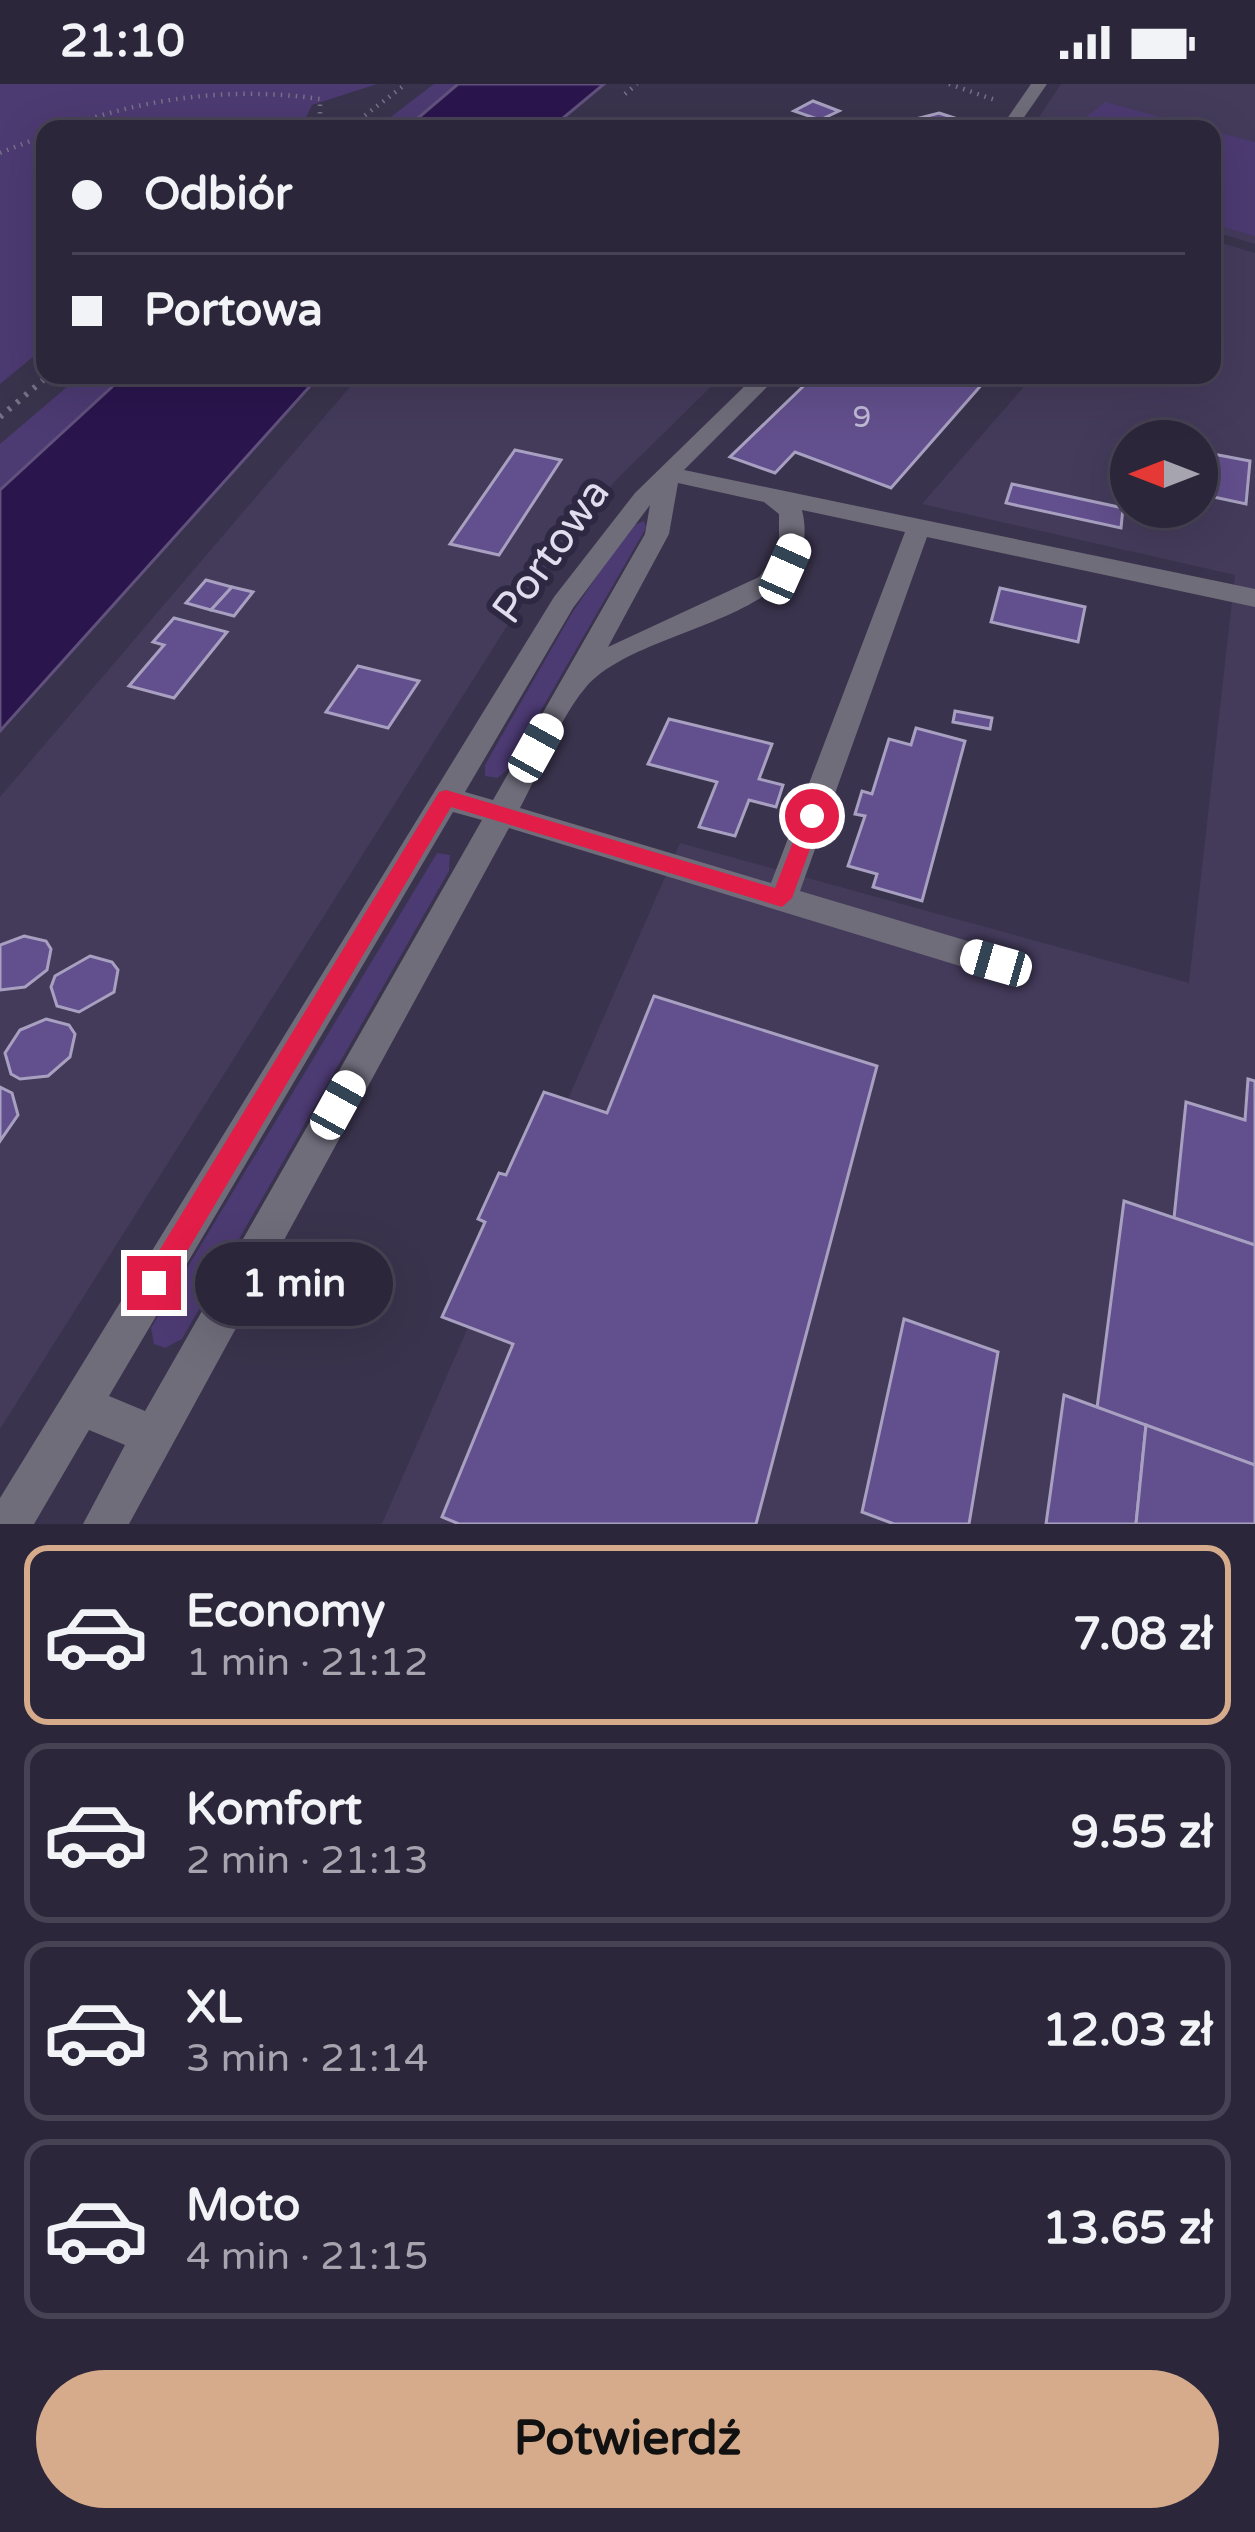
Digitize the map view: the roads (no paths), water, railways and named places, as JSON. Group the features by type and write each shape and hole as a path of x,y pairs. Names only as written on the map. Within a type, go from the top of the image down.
{"street":[{"path":"1015,120 1039,84"},
{"path":"668,474 759,384"},
{"path":"668,474 1255,598"},
{"name":"Portowa","path":"105,1524 657,534 668,474"},
{"name":"Portowa","path":"9,1524 563,603 668,474"},
{"path":"572,682 621,651 768,583 785,569 795,546 791,511 771,495"},
{"path":"782,898 919,526"},
{"path":"446,798 996,963"},
{"path":"81,1405 153,1436"}]}
